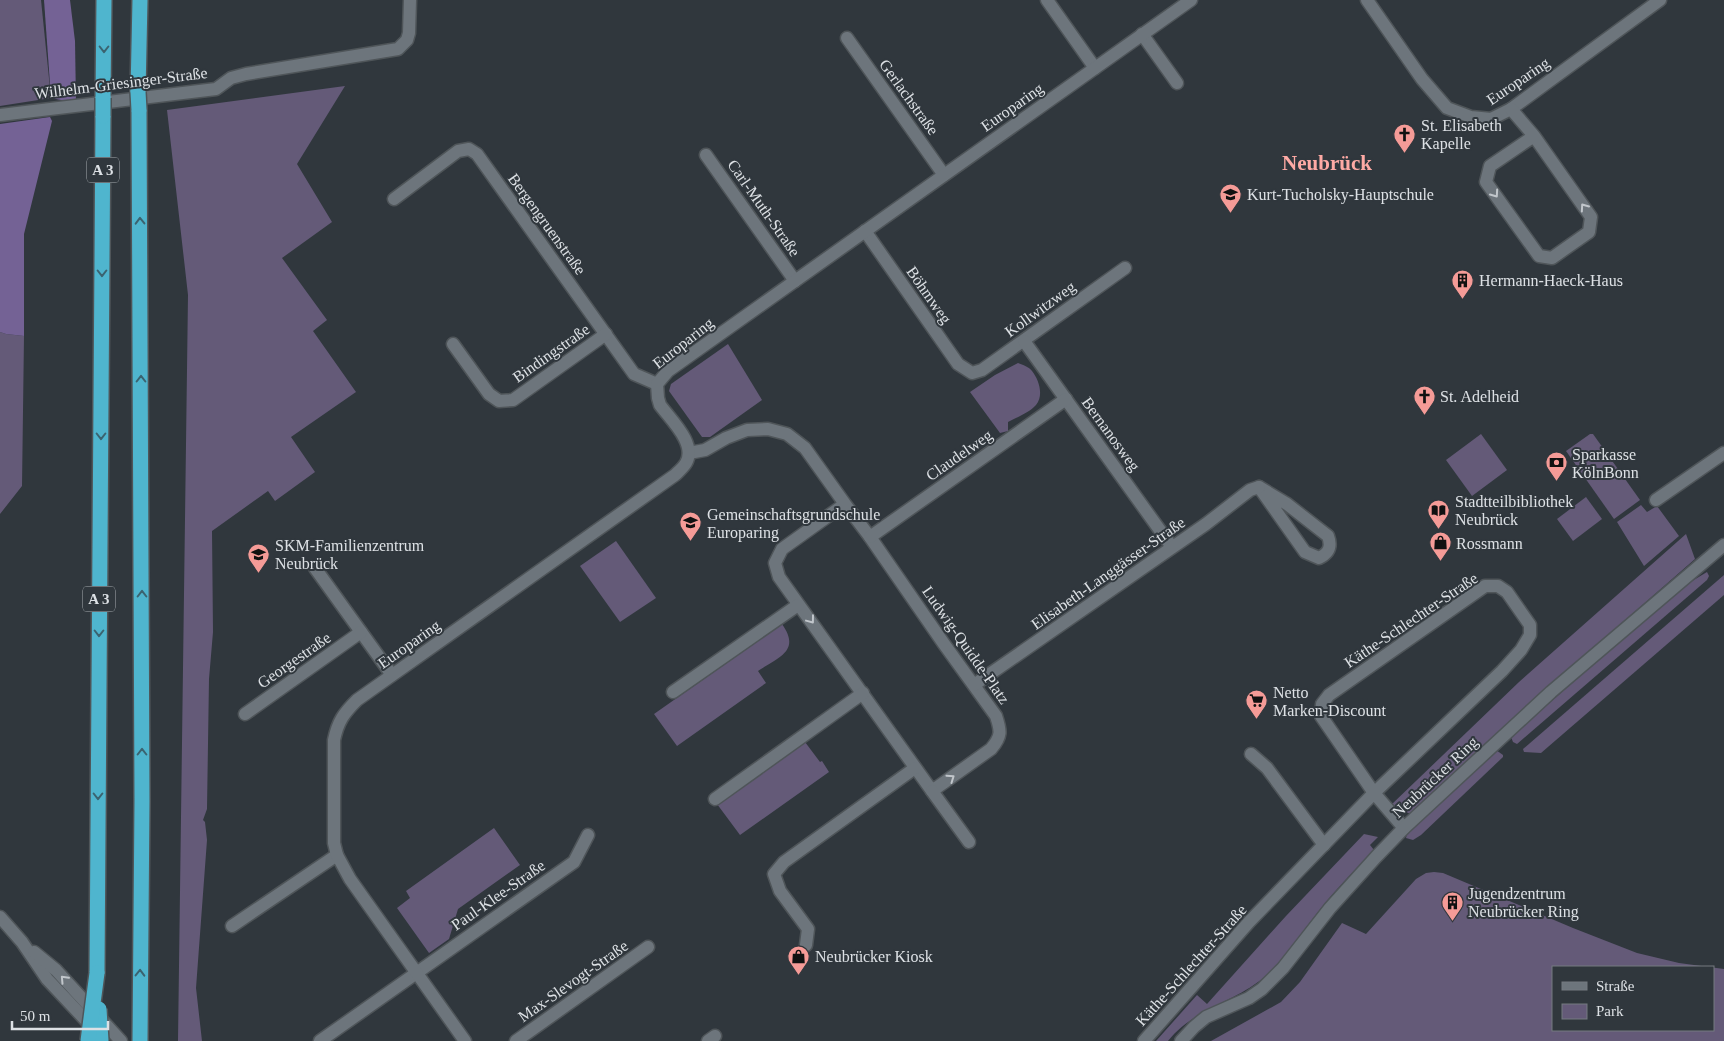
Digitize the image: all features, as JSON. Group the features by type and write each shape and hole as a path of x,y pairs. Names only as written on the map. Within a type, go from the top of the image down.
{"highway":[{"name":"A 3","path":"101,1041 97,973 104,0"},
{"name":"A 3","path":"140,0 138,92 141,322 142,792 140,1041"},
{"path":"88,1041 97,973"}],"street":[{"name":"Wilhelm-Griesinger-Straße","path":"0,114 216,89 231,78 246,74 398,49 407,40 409,33 410,0"},
{"path":"1047,0 1095,68"},
{"name":"Europaring","path":"465,1041 350,880 337,855 334,843 334,740 343,714 357,700 675,475 686,464 689,453 685,440 660,405 658,398 657,384 668,371 1191,0"},
{"name":"Europaring","path":"1367,0 1422,80 1447,108 1471,117 1491,119 1511,109 1660,0"},
{"path":"1142,34 1178,83"},
{"name":"Gerlachstraße","path":"847,38 944,175"},
{"path":"1511,109 1534,136 1591,217 1589,232 1552,258 1539,256 1486,182 1490,166 1534,136"},
{"name":"Bergengruenstraße","path":"394,199 458,151 469,149 477,154 634,374 657,384"},
{"name":"Carl-Muth-Straße","path":"706,155 795,281"},
{"name":"Böhmweg","path":"865,231 958,364 972,373"},
{"name":"Kollwitzweg","path":"972,373 982,370 1125,268"},
{"name":"Bindingstraße","path":"453,344 489,394 499,401 512,400 606,334"},
{"name":"Bernanosweg","path":"1024,340 1172,547"},
{"name":"Claudelweg","path":"870,537 1066,400"},
{"name":"Ludwig-Quidde-Platz","path":"689,453 705,450 726,438 747,430 768,429 787,434 805,448 870,537 996,716 1001,729 999,740 992,749 932,791"},
{"path":"1656,500 1724,453"},
{"path":"1259,487 1286,504 1328,536 1330,548 1326,554 1319,558 1305,552 1259,487"},
{"name":"Elisabeth-Langgässer-Straße","path":"974,685 1206,524 1250,490 1259,487"},
{"path":"845,504 782,549 775,563 779,577 968,842"},
{"name":"Neubrücker Ring","path":"1182,1041 1206,1017 1249,998 1262,989 1283,968 1330,908 1404,828 1551,692 1724,545"},
{"path":"315,568 392,675"},
{"name":"Käthe-Schlechter-Straße","path":"1144,1041 1243,929 1374,793 1502,671 1521,650 1530,635 1530,625 1507,592 1498,586 1485,586 1329,695 1322,704 1321,716 1374,793 1404,828"},
{"path":"673,692 798,605"},
{"name":"Georgestraße","path":"245,714 361,632"},
{"path":"715,799 863,693"},
{"path":"1251,754 1267,768 1324,845"},
{"path":"806,945 808,929 780,890 774,874 784,862 915,768"},
{"name":"Paul-Klee-Straße","path":"320,1041 574,862 588,836"},
{"path":"232,926 337,855"},
{"path":"0,917 22,942 47,978 105,1041"},
{"path":"22,942 56,970 121,1041"},
{"name":"Max-Slevogt-Straße","path":"516,1041 648,947"}],"green space":[{"path":"0,0 41,0 51,98 0,106"},
{"path":"345,86 297,164 332,222 282,258 327,320 313,331 356,392 291,437 315,472 275,501 268,491 212,531 213,632 209,679 207,809 203,820 205,822 207,840 196,988 202,1041 178,1041 188,295 167,110"},
{"path":"0,332 24,336 22,486 0,514"},
{"path":"728,344 762,400 710,437 702,437 669,391 671,384"},
{"path":"1018,363 1029,368 1035,375 1040,388 1040,397 1033,408 1008,422 1008,431 1000,433 970,392 995,375"},
{"path":"1481,434 1507,470 1472,496 1446,460"},
{"path":"1590,434 1593,434 1640,500 1614,519 1566,451"},
{"path":"1586,497 1602,519 1573,541 1557,519"},
{"path":"1641,505 1647,512 1657,506 1679,536 1644,566 1617,522"},
{"path":"1686,534 1695,559 1545,690 1411,813 1400,813 1391,805 1519,682"},
{"path":"616,541 656,598 620,622 580,566"},
{"path":"1707,572 1709,576 1707,580 1517,744 1513,742 1511,737 1658,607 1687,584"},
{"path":"1724,575 1724,595 1541,753 1524,752 1523,749"},
{"path":"782,624 787,633 788,647 780,657 758,671 766,683 677,746 654,714"},
{"path":"805,742 829,772 740,835 717,804"},
{"path":"1496,750 1503,757 1421,835 1413,840 1406,838 1407,834"},
{"path":"494,828 520,865 458,909 449,939 429,953 397,908 410,898 406,891"},
{"path":"1364,834 1378,837 1370,845 1374,850 1331,896 1288,952 1268,974 1243,992 1190,1021 1168,1041 1156,1041 1197,995 1207,1004 1286,916"},
{"path":"1426,873 1443,873 1637,953 1679,963 1702,966 1552,966 1552,1031 1714,1031 1714,968 1724,969 1724,1041 1211,1041 1281,1002 1300,982 1342,923 1366,934 1416,879"}],"shaded area":[{"path":"44,0 70,0 75,41 76,103 51,98"},
{"path":"50,117 52,121 24,234 24,336 6,334 0,332 0,124"}],"place":[{"name":"St. Elisabeth Kapelle","path":"1405,153"},
{"name":"Kurt-Tucholsky-Hauptschule","path":"1231,213"},
{"name":"Hermann-Haeck-Haus","path":"1463,299"},
{"name":"St. Adelheid","path":"1424,415"},
{"name":"Sparkasse KölnBonn","path":"1556,482"},
{"name":"Stadtteilbibliothek Neubrück","path":"1439,529"},
{"name":"Gemeinschaftsgrundschule Europaring","path":"691,542"},
{"name":"Rossmann","path":"1440,562"},
{"name":"SKM-Familienzentrum Neubrück","path":"259,573"},
{"name":"Netto Marken-Discount","path":"1257,720"},
{"name":"Jugendzentrum Neubrücker Ring","path":"1452,921"},
{"name":"Neubrücker Kiosk","path":"799,975"}],"district":[{"name":"Neubrück","path":"1327,163"}]}
